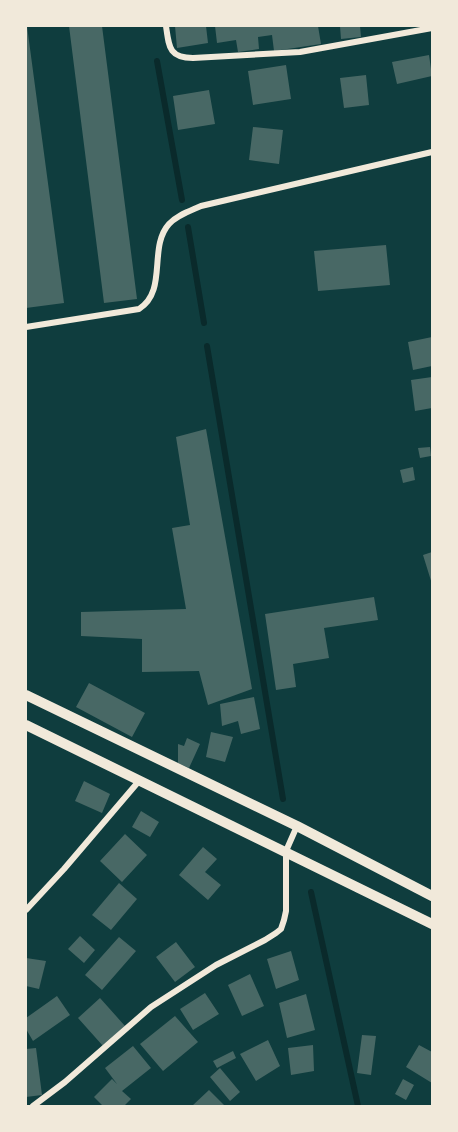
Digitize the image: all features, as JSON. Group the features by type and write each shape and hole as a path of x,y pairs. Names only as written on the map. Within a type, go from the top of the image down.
{"street":[{"path":"166,26 173,54 182,58 300,52 432,28"},
{"path":"26,327 139,309 145,306 155,284 163,233 176,218 201,206 432,152"},
{"path":"26,695 297,826 432,896"},
{"path":"26,725 432,924"},
{"path":"26,910 139,781"},
{"path":"33,1107 151,1007 216,965 265,940 281,929 286,911 286,851 297,826"}],"building":[{"path":"26,26 64,303 26,308"},
{"path":"69,26 102,26 137,299 104,303"},
{"path":"175,26 206,26 208,43 177,48"},
{"path":"215,26 318,26 321,44 274,51 272,35 258,37 259,49 238,52 236,40 217,43"},
{"path":"340,26 360,26 361,37 341,39"},
{"path":"429,55 432,76 397,84 392,62"},
{"path":"286,65 291,99 253,105 248,71"},
{"path":"366,75 369,105 344,108 340,78"},
{"path":"209,90 215,124 178,130 173,96"},
{"path":"253,127 283,130 279,164 249,160"},
{"path":"386,245 390,285 318,291 314,251"},
{"path":"432,337 432,366 413,370 408,342"},
{"path":"432,377 432,408 415,411 411,380"},
{"path":"206,429 252,689 208,705 199,671 142,672 142,639 81,636 81,612 186,609 172,528 190,525 176,437"},
{"path":"430,447 431,456 420,458 418,448"},
{"path":"413,467 415,480 403,483 400,470"},
{"path":"432,552 432,584 423,555"},
{"path":"374,597 378,620 324,628 329,658 293,664 296,687 276,690 265,614"},
{"path":"89,683 145,713 132,737 76,707"},
{"path":"254,697 260,729 241,734 238,721 222,726 220,704"},
{"path":"211,732 233,737 225,762 206,757"},
{"path":"187,738 200,744 189,768 178,763 178,744 184,746"},
{"path":"84,781 110,794 102,813 75,801"},
{"path":"141,811 159,822 150,837 132,827"},
{"path":"125,834 147,855 122,882 100,861"},
{"path":"203,847 217,859 205,872 221,885 208,900 179,875"},
{"path":"119,883 137,899 111,930 92,915"},
{"path":"80,936 95,950 84,963 68,949"},
{"path":"119,937 136,951 102,990 85,975"},
{"path":"176,942 195,967 175,982 156,957"},
{"path":"291,951 299,980 276,989 267,959"},
{"path":"26,958 46,961 39,989 26,986"},
{"path":"250,974 264,1006 242,1016 228,985"},
{"path":"205,993 219,1014 193,1030 180,1009"},
{"path":"306,994 315,1030 287,1038 279,1003"},
{"path":"57,996 70,1015 33,1041 26,1029 26,1018"},
{"path":"100,998 125,1026 103,1046 78,1018"},
{"path":"175,1016 198,1042 163,1071 140,1044"},
{"path":"362,1035 376,1036 371,1075 357,1073"},
{"path":"268,1040 280,1066 256,1081 240,1054"},
{"path":"313,1045 314,1071 291,1075 288,1048"},
{"path":"419,1045 432,1052 432,1083 406,1067"},
{"path":"133,1046 151,1068 122,1091 131,1099 124,1106 103,1106 94,1097 112,1079 117,1084 105,1068"},
{"path":"36,1048 42,1095 26,1097 26,1049"},
{"path":"233,1051 236,1058 217,1068 213,1061"},
{"path":"220,1068 240,1092 230,1101 210,1077"},
{"path":"403,1079 414,1085 406,1100 395,1094"},
{"path":"209,1090 225,1106 192,1106"}],"waterway":[{"path":"157,61 182,200"},
{"path":"188,227 204,323"},
{"path":"207,346 283,799"},
{"path":"311,892 358,1106"}]}
